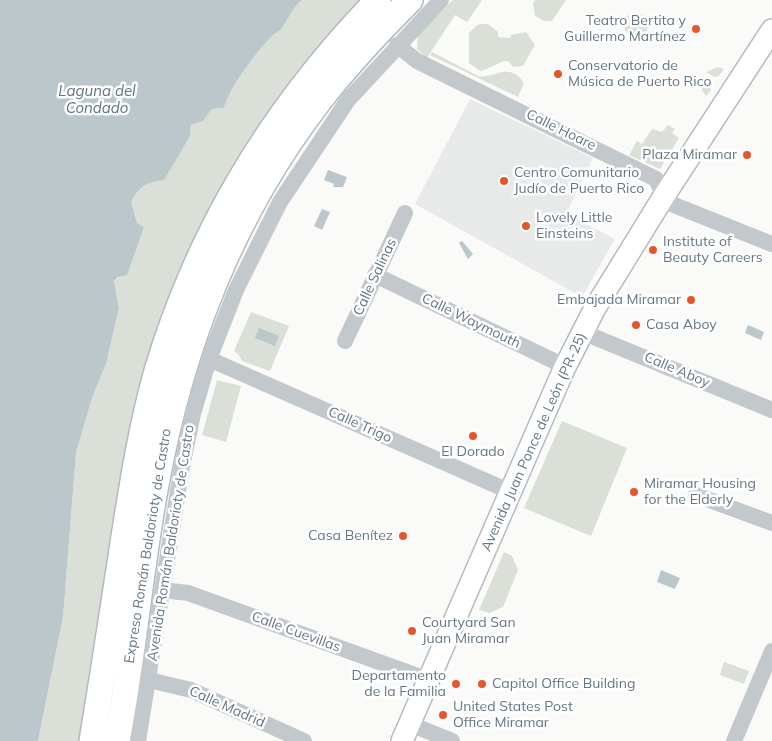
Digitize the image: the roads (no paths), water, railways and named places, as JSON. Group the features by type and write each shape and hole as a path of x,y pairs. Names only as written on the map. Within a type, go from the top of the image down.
{"highway":[{"name":"Expreso Román Baldorioty de Castro","path":"92,741 130,498 144,427 157,372 177,314 194,271 224,207 272,128 320,63 378,0"},
{"name":"Expreso Román Baldorioty de Castro","path":"117,741 154,490 178,381 210,293 252,206 292,139 366,44 410,0"}],"main road":[{"name":"Avenida Juan Ponce de León (PR-25)","path":"406,733 564,369 582,332 664,196 772,30"}],"street":[{"name":"Avenida Román Baldorioty de Castro","path":"138,741 182,466 193,414 209,359 236,290 280,202 348,100 397,45 441,0"},
{"name":"Calle Hoare","path":"397,45 417,61 656,179 664,196 674,206 772,244"},
{"name":"Calle Salinas","path":"345,341 405,212"},
{"name":"Calle Waymouth","path":"375,275 556,362 564,369"},
{"name":"Calle Aboy","path":"582,332 772,410"},
{"name":"Calle Trigo","path":"209,359 511,492"},
{"path":"696,495 772,523"},
{"name":"Calle Cuevillas","path":"162,590 188,593 429,680"},
{"path":"734,741 770,660"},
{"name":"Calle Madrid","path":"149,680 191,690 304,741"},
{"path":"406,733 452,741"}],"water":[{"name":"Laguna del Condado","path":"0,0 302,0 280,30 265,43 244,70 227,99 224,108 212,109 203,121 191,125 190,136 164,180 144,186 137,192 131,202 137,223 144,227 127,275 118,277 114,281 119,308 106,364 92,398 76,453 63,617 38,741 0,741"},
{"path":"328,170 347,177 343,187 333,187 334,184 324,180"},
{"path":"322,209 330,212 322,230 314,226"},
{"path":"462,241 473,254 468,259 459,243"},
{"path":"748,325 764,332 761,340 745,333"},
{"path":"259,328 279,336 275,346 255,338"},
{"path":"661,570 680,578 675,589 657,582"}],"place":[{"name":"Teatro Bertita y Guillermo Martínez","path":"696,29"},
{"name":"Conservatorio de Música de Puerto Rico","path":"558,74"},
{"name":"Plaza Miramar","path":"747,155"},
{"name":"Centro Comunitario Judío de Puerto Rico","path":"504,181"},
{"name":"Lovely Little Einsteins","path":"526,226"},
{"name":"Institute of Beauty Careers","path":"653,250"},
{"name":"Embajada Miramar","path":"691,300"},
{"name":"Casa Aboy","path":"636,325"},
{"name":"El Dorado","path":"473,436"},
{"name":"Miramar Housing for the Elderly","path":"634,492"},
{"name":"Casa Benítez","path":"403,536"},
{"name":"Courtyard San Juan Miramar","path":"412,631"},
{"name":"Departamento de la Familia","path":"456,684"},
{"name":"Capitol Office Building","path":"482,684"},
{"name":"United States Post Office Miramar","path":"443,715"}]}
